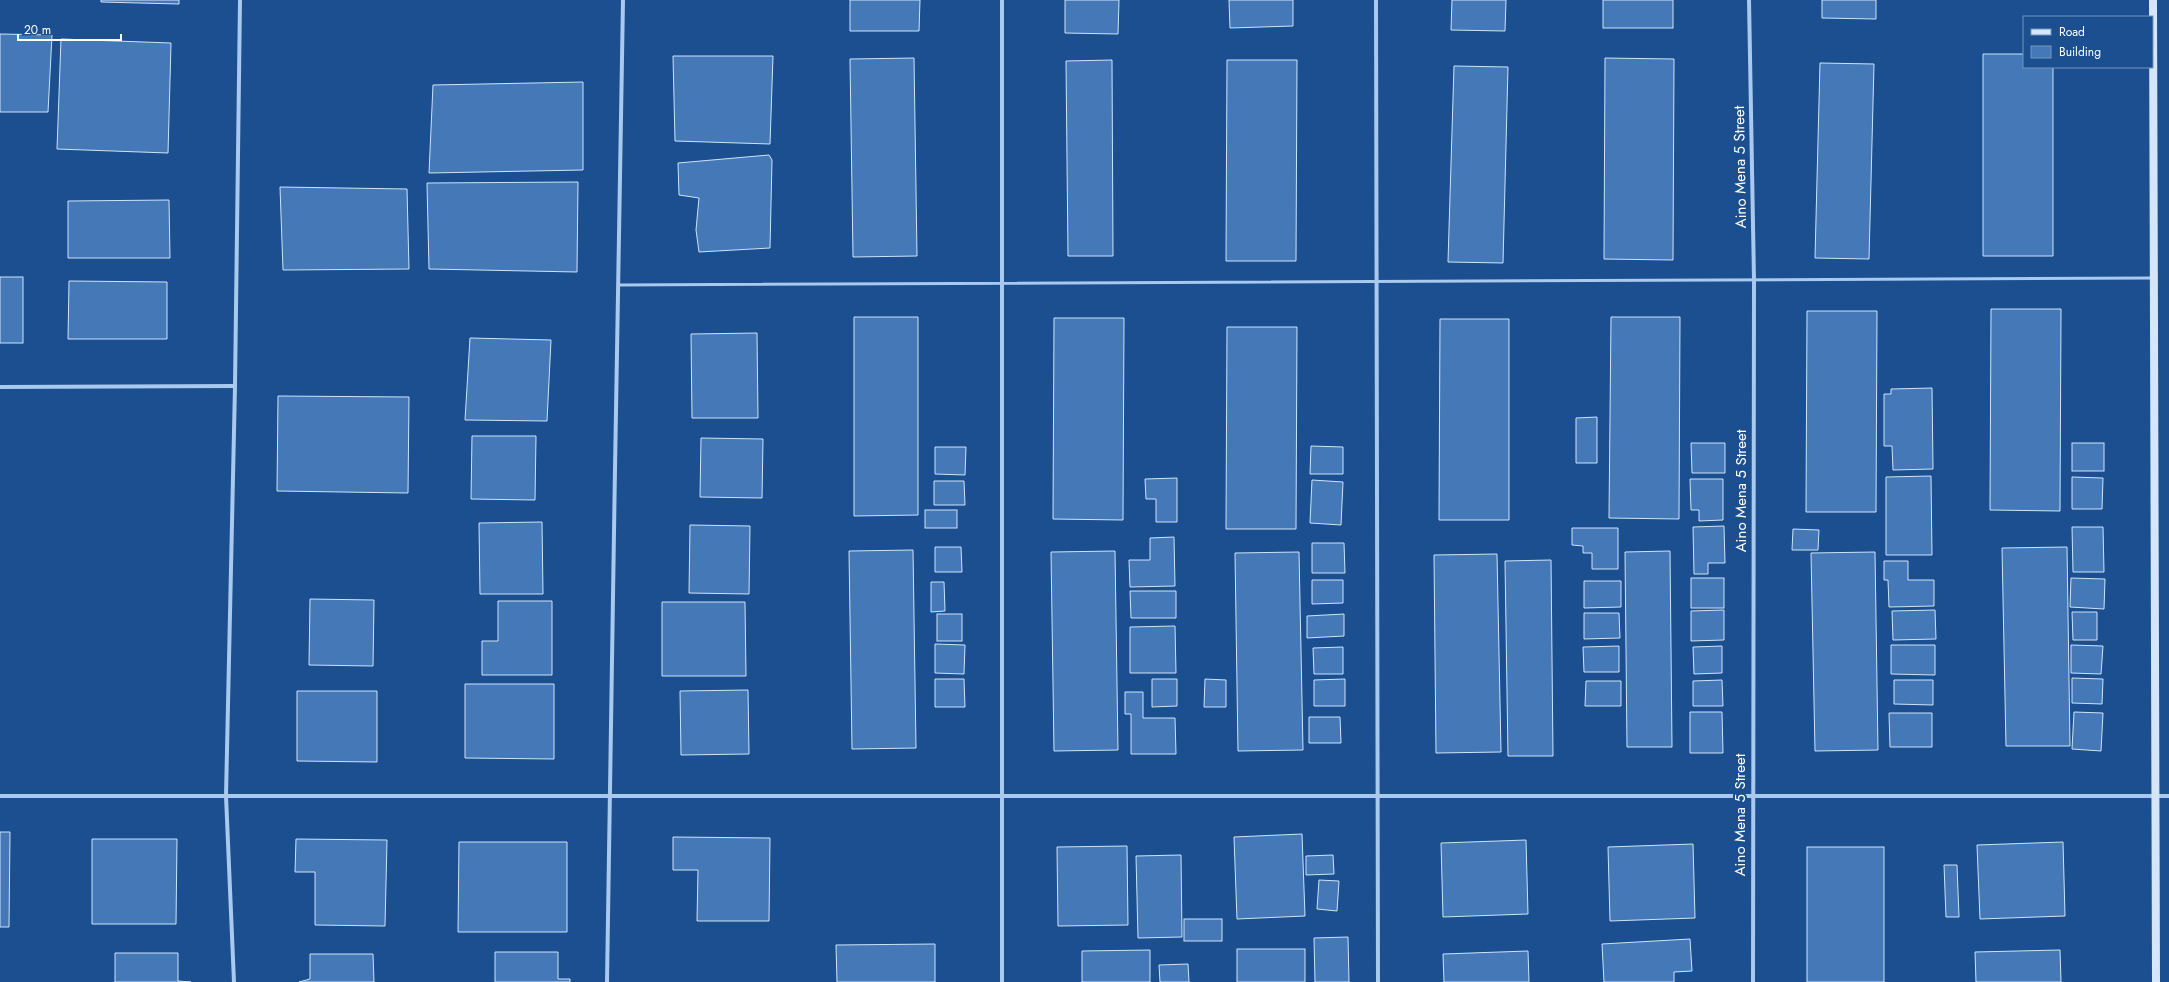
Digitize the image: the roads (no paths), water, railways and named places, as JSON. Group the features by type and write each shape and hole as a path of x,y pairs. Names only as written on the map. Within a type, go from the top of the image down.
{"street":[{"path":"234,982 226,796 235,386 240,0"},
{"path":"607,982 609,796 620,285 623,0"},
{"path":"1002,0 1002,982"},
{"path":"1376,0 1378,982"},
{"name":"Aino Mena 5 Street","path":"1749,0 1754,280 1752,796 1753,982"},
{"path":"2153,0 2156,982"},
{"path":"0,387 235,386"},
{"path":"0,796 2169,796"}],"lane":[{"path":"620,285 2154,278"}]}
